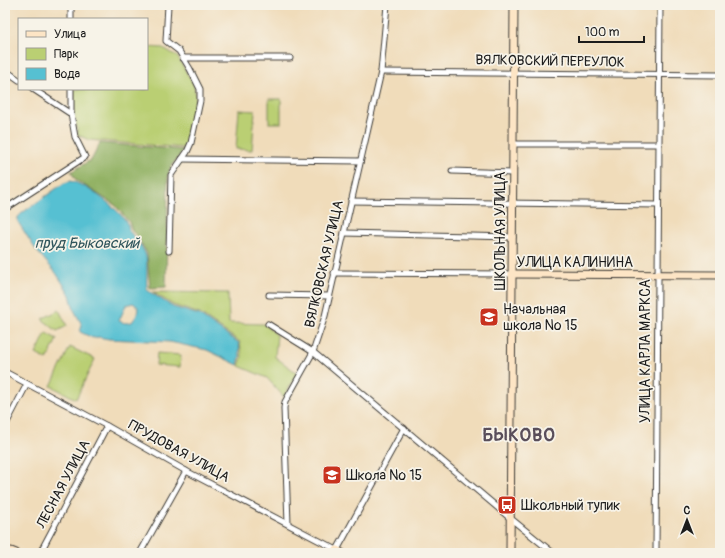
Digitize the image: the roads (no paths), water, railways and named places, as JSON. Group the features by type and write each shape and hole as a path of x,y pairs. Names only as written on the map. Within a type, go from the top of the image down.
{"main road":[{"name":"ШКОЛЬНАЯ УЛИЦА","path":"510,553 514,5"},
{"name":"УЛИЦА КАЛИНИНА","path":"512,274 720,275"},
{"path":"5,553 11,551 16,553"}],"street":[{"path":"71,5 71,18"},
{"path":"168,5 166,42 179,52 200,88 200,101 191,143 171,175 169,251"},
{"name":"ВЯЛКОВСКАЯ УЛИЦА","path":"288,524 285,402 314,352 322,327 381,72 387,5"},
{"name":"УЛИЦА КАРЛА МАРКСА","path":"656,553 660,5"},
{"path":"183,58 290,58"},
{"path":"5,70 18,79"},
{"name":"ВЯЛКОВСКИЙ ПЕРЕУЛОК","path":"381,72 720,75"},
{"path":"35,90 71,114"},
{"path":"5,209 85,157 75,137 71,114 71,90"},
{"path":"513,144 659,144"},
{"path":"182,159 360,161"},
{"path":"452,171 513,173"},
{"path":"352,201 658,205"},
{"path":"344,233 512,237"},
{"name":"УЛИЦА КАЛИНИНА","path":"334,273 512,274"},
{"path":"269,295 329,296"},
{"path":"268,324 314,352 553,553"},
{"name":"ПРУДОВАЯ УЛИЦА","path":"5,372 338,552"},
{"path":"5,426 27,384"},
{"name":"ЛЕСНАЯ УЛИЦА","path":"40,553 107,426"},
{"path":"338,552 404,428"},
{"path":"140,553 186,471"}],"water":[{"name":"пруд Быковский","path":"71,181 86,187 111,205 118,212 128,225 129,231 140,244 145,253 147,264 147,290 173,307 199,315 239,343 240,356 238,365 207,350 170,342 109,339 98,337 93,338 80,332 82,325 74,310 70,295 56,273 36,250 18,222 18,217 22,213 64,183","holes":["133,303 138,307 137,315 132,322 125,323 119,321 126,305"]}],"place":[{"name":"Начальная школа № 15","path":"489,317"},
{"name":"Школа № 15","path":"332,475"},
{"name":"Школьный тупик","path":"507,505"}],"district":[{"name":"БЫКОВО","path":"519,435"}]}
